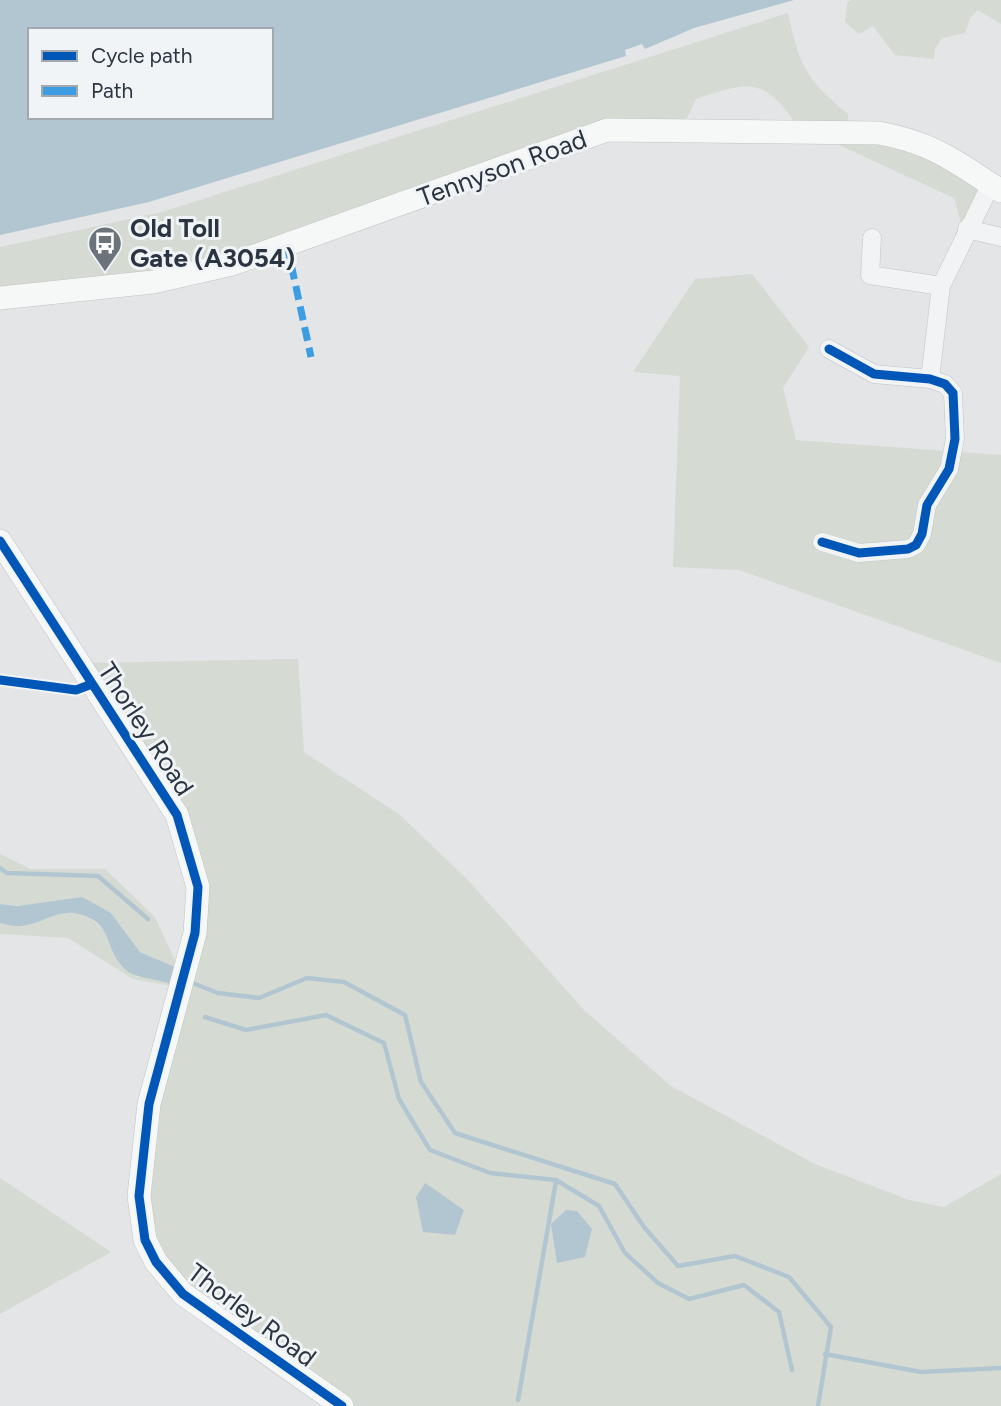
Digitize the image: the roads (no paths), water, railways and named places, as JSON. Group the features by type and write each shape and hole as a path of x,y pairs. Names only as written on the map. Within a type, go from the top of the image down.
{"main road":[{"name":"Tennyson Road","path":"0,298 153,282 232,264 607,130 879,133 920,141 961,163 996,188"},
{"name":"Thorley Road","path":"0,541 177,815 188,845 198,887 198,909 187,959 149,1104 139,1188 145,1240 156,1262 191,1301 342,1406"}],"street":[{"path":"930,379 941,286 967,229 996,188"},
{"path":"967,229 1001,237"},
{"path":"872,238 870,275 941,286"},
{"path":"822,542 867,553 908,549 920,540 927,505 944,479 955,439 953,393 945,384 930,379 874,374 829,349"}],"water":[{"path":"0,0 794,0 694,28 645,49 642,44 625,50 626,56 149,202 0,235"},
{"path":"82,897 111,913 140,952 175,967 170,984 137,976 126,970 97,923 79,914 63,913 21,926 0,923 0,904 18,906"},
{"path":"425,1183 464,1210 455,1235 423,1232 416,1197"},
{"path":"566,1210 577,1211 592,1229 585,1257 557,1263 551,1224"}],"waterway":[{"path":"0,868 7,873 98,876 148,919"},
{"path":"190,982 218,993 259,998 307,978 344,982 405,1015 421,1082 455,1133 615,1184 644,1227 678,1266 735,1256 789,1277 831,1327 818,1406"},
{"path":"205,1017 246,1030 326,1015 384,1043 399,1099 430,1150 490,1173 556,1180 599,1206 625,1253 658,1283 689,1299 744,1285 779,1312 792,1370"},
{"path":"518,1400 556,1181"},
{"path":"825,1354 921,1372 1001,1368"}],"place":[{"name":"Old Toll Gate (A3054)","path":"105,273"}]}
